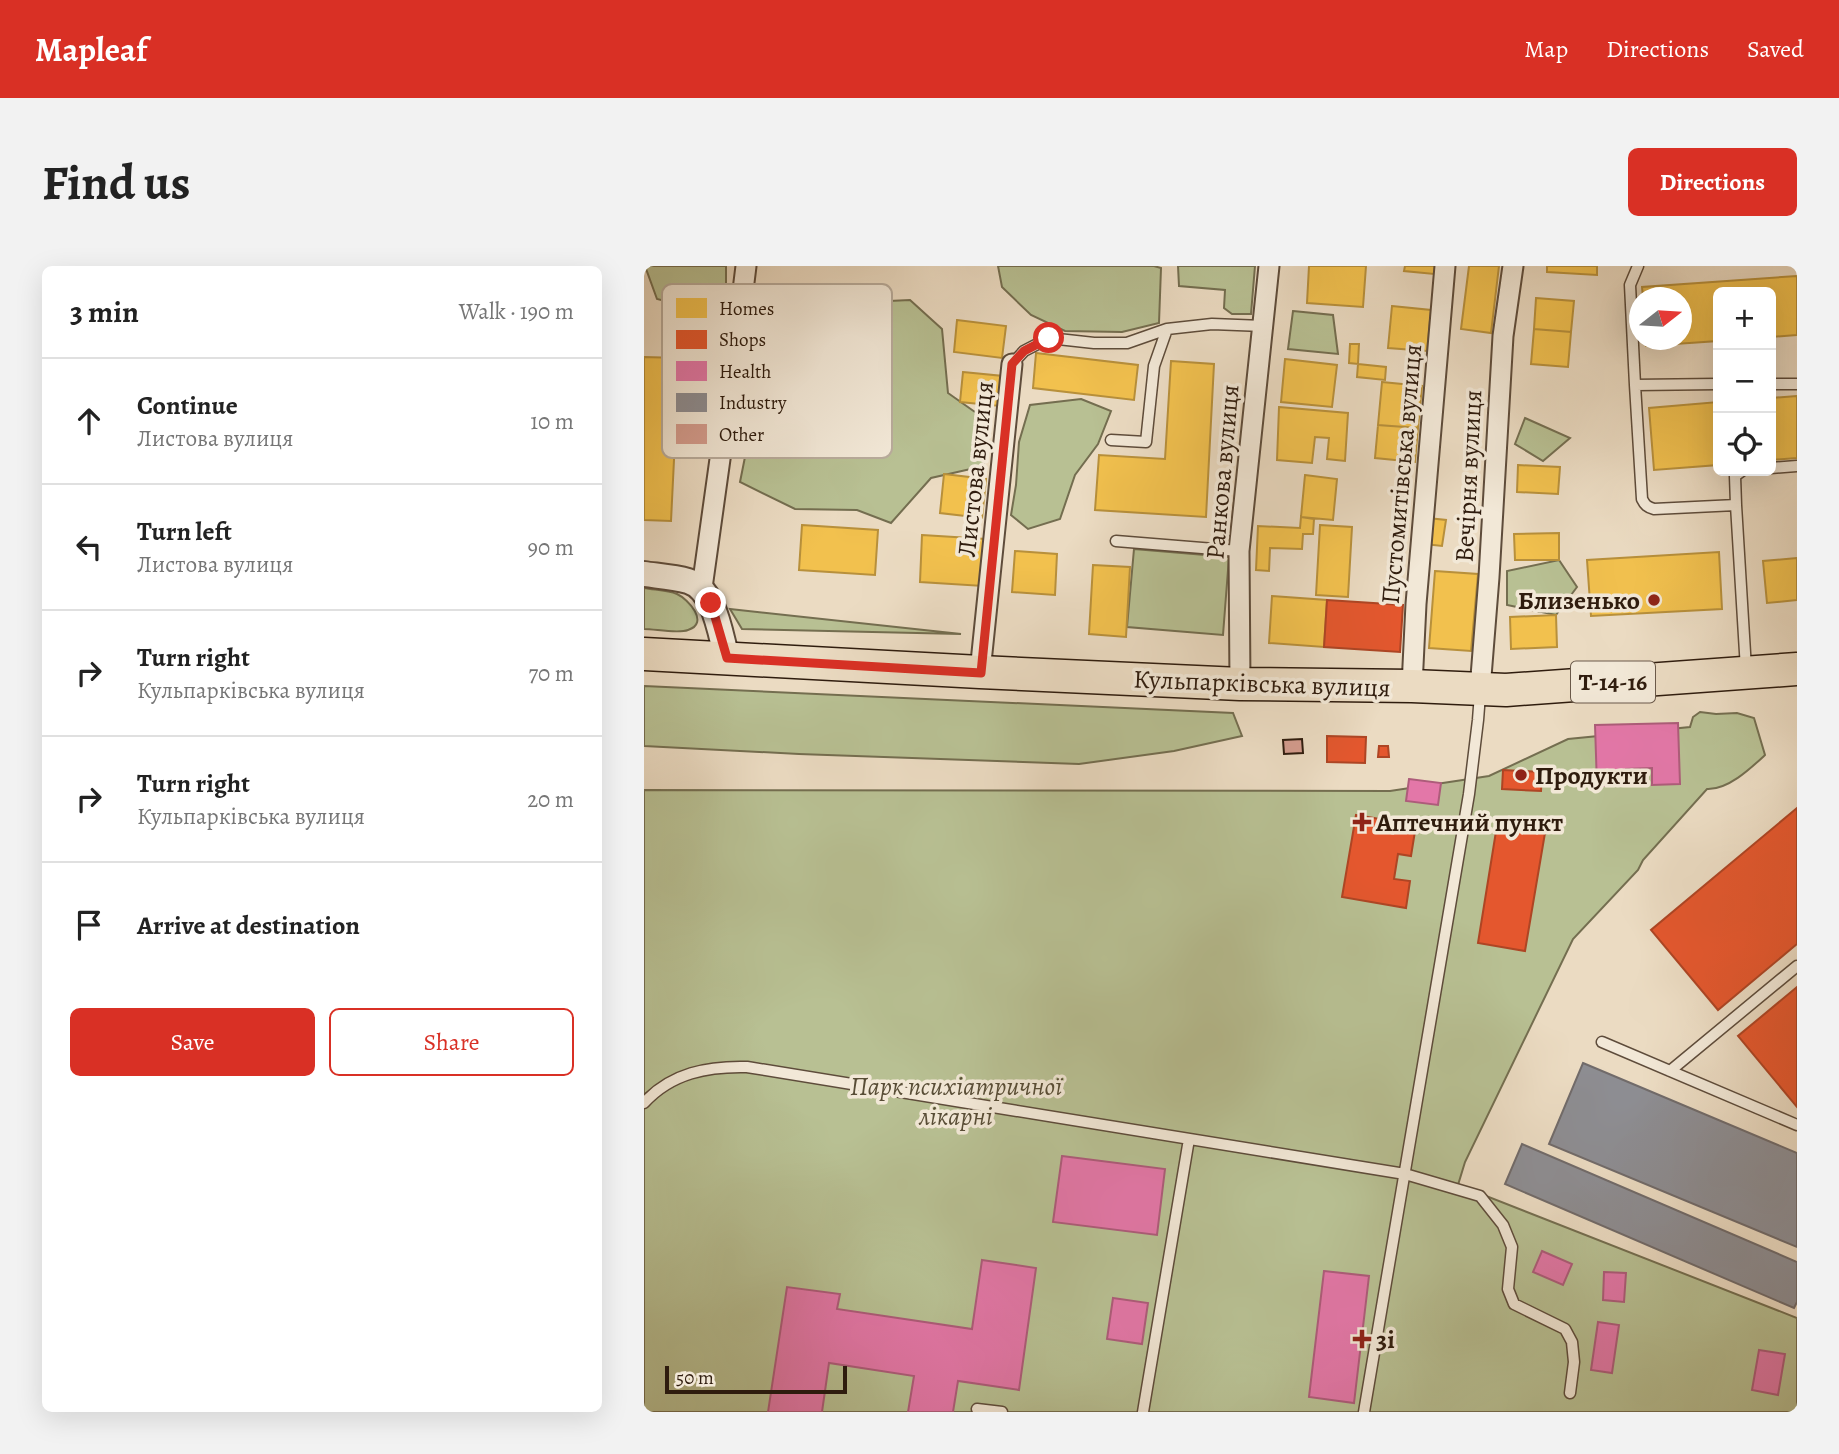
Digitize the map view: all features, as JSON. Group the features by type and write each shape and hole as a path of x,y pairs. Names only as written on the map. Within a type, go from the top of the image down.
{"main road":[{"name":"Кульпарківська вулиця","path":"644,654 1240,684 1506,690 1797,669"}],"street":[{"path":"744,284 746,266"},
{"name":"Ранкова вулиця","path":"1240,684 1239,551 1269,266"},
{"name":"Пустомитівська вулиця","path":"1412,686 1417,590 1445,266"},
{"name":"Вечірня вулиця","path":"1480,689 1503,336 1513,266"},
{"name":"Листова вулиця","path":"981,673 1012,364"},
{"path":"702,589 720,458"},
{"path":"644,574 690,582 702,589 711,603 727,658"}],"lane":[{"path":"1638,266 1630,285 1644,504 1654,509 1736,505"},
{"name":"Листова вулиця","path":"1012,364 1024,351 1049,338 1094,343 1127,343 1167,329 1212,324 1263,326"},
{"path":"1111,440 1146,442 1154,366 1167,329"},
{"path":"1635,385 1713,384"},
{"path":"1776,384 1797,384"},
{"path":"1776,468 1797,466"},
{"path":"1735,476 1746,673"},
{"path":"1116,541 1239,551"},
{"path":"1364,1412 1469,794 1480,689"},
{"path":"1670,1071 1797,966"},
{"path":"1602,1042 1797,1125"},
{"path":"644,1103 663,1085 683,1076 704,1069 747,1067 1405,1174 1480,1196 1503,1225 1512,1247 1508,1289 1514,1304 1565,1329 1572,1342 1574,1362 1570,1393"},
{"path":"1143,1412 1189,1139"},
{"path":"977,1409 1002,1412"}],"green space":[{"path":"645,266 726,266 726,284 662,284 662,300 657,299"},
{"path":"998,266 1161,268 1159,323 1122,332 1065,331 1031,315 1002,287"},
{"path":"1178,266 1255,266 1251,314 1232,314 1224,308 1225,290 1179,286"},
{"path":"910,300 942,329 948,393 982,417 984,466 931,478 891,523 857,510 795,509 740,482 745,458 892,458 892,301"},
{"path":"1293,311 1333,315 1338,354 1288,349"},
{"path":"1081,399 1111,411 1098,444 1075,475 1060,519 1028,529 1011,515 1019,442 1030,405"},
{"path":"1525,418 1570,438 1543,461 1515,444"},
{"path":"1134,549 1229,557 1223,635 1127,627"},
{"path":"1559,560 1577,587 1556,615 1507,605 1507,571"},
{"path":"644,588 682,597 695,611 697,622 694,627 678,632 644,629"},
{"path":"730,609 961,634 742,629"},
{"path":"644,686 1233,713 1242,736 1174,751 1079,764 644,746"},
{"name":"Парк психіатричної лікарні","path":"1700,712 1737,713 1754,718 1765,755 1731,782 1707,789 1643,860 1638,870 1573,939 1465,1162 1458,1185 1797,1318 1797,1412 644,1412 644,790 1390,791 1489,776 1568,739 1690,727 1693,717"}],"building: Homes":[{"path":"1309,266 1366,266 1363,307 1307,303"},
{"path":"1405,266 1435,266 1434,274 1404,271"},
{"path":"1469,266 1499,266 1491,333 1461,329"},
{"path":"1547,266 1597,266 1597,275 1547,272"},
{"path":"1797,276 1797,335 1776,337 1776,287 1713,287 1713,341 1692,343 1692,287 1642,287"},
{"path":"1536,298 1574,301 1571,332 1534,329"},
{"path":"1392,306 1431,310 1427,351 1388,348"},
{"path":"957,320 1006,326 1002,358 954,352"},
{"path":"1534,329 1571,332 1568,367 1531,364"},
{"path":"1350,344 1359,344 1358,364 1349,363"},
{"path":"1036,353 1138,365 1134,400 1033,388"},
{"path":"644,357 662,358 662,458 674,458 671,521 644,520"},
{"path":"1285,359 1337,365 1332,407 1281,402"},
{"path":"1171,361 1214,364 1206,517 1095,510 1099,455 1165,459"},
{"path":"1358,364 1386,367 1385,380 1357,377"},
{"path":"963,372 1003,376 1000,406 960,402"},
{"path":"1382,382 1422,386 1418,428 1378,425"},
{"path":"1797,396 1797,458 1776,460 1776,398"},
{"path":"1713,402 1713,465 1654,470 1649,408"},
{"path":"1279,407 1348,413 1345,461 1327,459 1329,438 1315,437 1312,463 1277,460"},
{"path":"1378,425 1418,428 1415,462 1375,458"},
{"path":"1518,465 1560,467 1558,494 1517,492"},
{"path":"944,474 986,479 982,518 940,513"},
{"path":"1305,475 1337,479 1333,520 1301,517"},
{"path":"1301,517 1314,519 1313,534 1303,534 1302,549 1270,548 1269,571 1256,570 1258,526 1300,528"},
{"path":"1428,518 1446,520 1442,546 1425,544"},
{"path":"802,525 878,530 875,575 799,570"},
{"path":"1320,525 1352,527 1348,597 1316,595"},
{"path":"1559,533 1559,560 1515,560 1514,534"},
{"path":"922,535 986,539 983,586 920,582"},
{"path":"1015,551 1057,554 1055,595 1012,592"},
{"path":"1719,552 1722,609 1591,616 1587,560"},
{"path":"1797,558 1797,600 1767,603 1763,561"},
{"path":"1093,565 1130,567 1126,637 1089,634"},
{"path":"1435,571 1478,574 1471,651 1429,648"},
{"path":"1272,596 1327,600 1324,647 1269,643"},
{"path":"1556,615 1557,647 1511,649 1510,617"}],"building: Shops":[{"path":"1327,600 1403,605 1400,652 1324,647"},
{"path":"1327,736 1366,737 1365,763 1327,762"},
{"path":"1379,746 1388,746 1389,757 1378,757"},
{"path":"1503,770 1542,772 1541,791 1502,789"},
{"path":"1797,808 1797,944 1718,1010 1651,930"},
{"path":"1356,815 1416,825 1411,856 1398,854 1394,879 1410,881 1406,908 1342,897"},
{"path":"1498,819 1546,827 1525,951 1478,943"},
{"path":"1797,987 1797,1107 1738,1036"}],"building: Health":[{"path":"1678,723 1680,784 1652,785 1652,768 1626,769 1626,786 1597,786 1595,725"},
{"path":"1409,779 1441,783 1438,805 1406,801"},
{"path":"1062,1156 1165,1169 1157,1235 1053,1222"},
{"path":"1542,1251 1572,1264 1563,1285 1533,1272"},
{"path":"982,1260 1036,1268 1019,1390 958,1381 953,1412 908,1412 914,1376 829,1363 822,1412 768,1412 787,1287 840,1294 837,1309 972,1329"},
{"path":"1324,1271 1369,1276 1354,1403 1309,1397"},
{"path":"1604,1272 1626,1273 1624,1302 1603,1300"},
{"path":"1113,1298 1148,1303 1142,1344 1107,1339"},
{"path":"1598,1322 1619,1325 1612,1373 1591,1370"},
{"path":"1759,1350 1785,1354 1778,1395 1752,1390"}],"building: Industry":[{"path":"1583,1063 1797,1153 1797,1247 1549,1144"},
{"path":"1522,1144 1797,1262 1797,1302 1794,1308 1505,1184"}],"building: Other":[{"path":"1302,739 1303,753 1284,754 1283,740"}],"place":[{"name":"Близенько","path":"1654,600"},
{"name":"Продукти","path":"1521,775"},
{"name":"Аптечний пункт","path":"1362,822"},
{"name":"3і","path":"1362,1339"}],"route":[{"path":"711,603 727,658 981,673 1012,364 1024,351 1049,338"}]}
